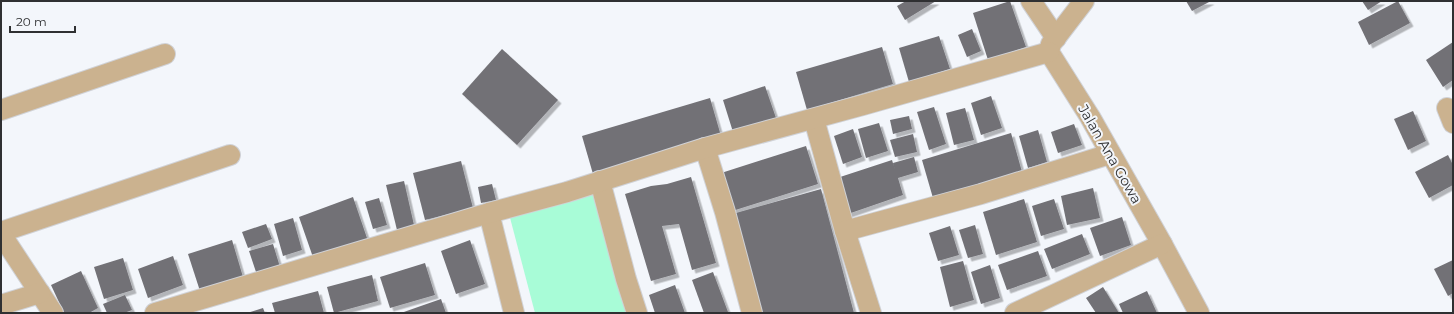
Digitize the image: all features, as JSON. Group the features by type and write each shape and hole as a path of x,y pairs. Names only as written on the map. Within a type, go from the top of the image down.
{"street":[{"name":"Jalan Ana Gowa","path":"1031,1 1052,45 1090,117 1199,313"},
{"path":"155,313 600,181 705,148 814,119 1052,45 1084,1"},
{"path":"1,110 165,54"},
{"path":"814,119 845,231 872,313"},
{"path":"705,148 725,212 752,313"},
{"path":"845,231 981,194 1110,154"},
{"path":"53,313 1,233 230,155"},
{"path":"600,181 626,280 637,313"},
{"path":"489,213 514,313"},
{"path":"1015,313 1162,244"},
{"path":"1,305 40,293"}],"green space":[{"path":"602,185 639,313 535,313 508,210"}],"building":[{"path":"906,1 936,1 905,20 897,6"},
{"path":"1010,1 1026,47 988,60 973,13"},
{"path":"1186,1 1211,1 1192,11"},
{"path":"1362,1 1382,1 1368,10"},
{"path":"1398,1 1410,23 1369,45 1358,22"},
{"path":"972,29 981,51 967,57 958,35"},
{"path":"939,36 950,69 909,82 899,48"},
{"path":"1453,42 1453,80 1443,87 1426,60"},
{"path":"882,47 893,84 807,110 796,72"},
{"path":"502,49 558,100 517,145 462,94"},
{"path":"765,86 776,118 733,132 723,100"},
{"path":"991,96 1002,128 981,135 971,103"},
{"path":"710,98 721,136 593,174 582,136"},
{"path":"934,107 946,144 929,150 917,112"},
{"path":"965,108 974,140 954,145 946,113"},
{"path":"1413,111 1426,141 1408,150 1394,119"},
{"path":"909,116 912,129 893,134 890,120"},
{"path":"879,123 888,151 866,158 858,129"},
{"path":"1074,124 1082,145 1058,153 1051,132"},
{"path":"853,129 862,157 843,164 834,136"},
{"path":"1038,130 1047,162 1028,168 1019,136"},
{"path":"1011,133 1024,179 935,205 922,160"},
{"path":"913,134 917,152 895,157 890,140"},
{"path":"806,146 818,184 729,212 718,174"},
{"path":"1448,155 1453,165 1453,185 1429,198 1415,172"},
{"path":"914,157 918,172 898,178 903,195 845,215 834,179 892,160 895,170 893,163"},
{"path":"461,161 473,208 425,220 413,173"},
{"path":"691,177 716,263 692,270 679,224 662,226 676,274 651,281 625,194 651,186 667,184"},
{"path":"404,181 414,225 397,230 386,185"},
{"path":"492,184 496,200 481,203 478,187"},
{"path":"1093,188 1100,218 1067,225 1061,196"},
{"path":"821,189 854,313 756,313 729,215"},
{"path":"353,197 369,244 315,263 299,217"},
{"path":"379,198 387,225 373,229 365,202"},
{"path":"1024,199 1037,242 996,255 983,212"},
{"path":"1054,199 1064,229 1041,236 1032,206"},
{"path":"1122,217 1131,245 1100,256 1090,228"},
{"path":"293,218 302,250 283,256 274,224"},
{"path":"266,224 272,239 248,248 242,232"},
{"path":"975,225 983,254 968,258 959,230"},
{"path":"950,226 959,255 938,261 929,233"},
{"path":"1082,234 1090,254 1052,269 1044,249"},
{"path":"232,240 243,277 200,291 188,254"},
{"path":"470,240 485,284 456,294 441,251"},
{"path":"273,244 280,267 257,275 249,251"},
{"path":"1038,251 1047,276 1007,290 998,265"},
{"path":"173,256 183,285 148,298 138,269"},
{"path":"123,258 133,290 104,299 94,267"},
{"path":"1453,260 1453,293 1448,296 1434,269"},
{"path":"963,261 974,300 950,307 940,267"},
{"path":"425,263 435,295 390,308 380,277"},
{"path":"990,265 1000,298 981,304 971,272"},
{"path":"81,271 98,308 89,313 64,313 51,285"},
{"path":"713,272 728,312 704,313 692,280"},
{"path":"372,275 378,301 334,313 327,287"},
{"path":"675,285 685,313 655,313 649,295"},
{"path":"1103,287 1119,313 1096,313 1086,298"},
{"path":"318,291 324,313 275,313 272,303"},
{"path":"1147,291 1157,313 1123,313 1119,304"},
{"path":"125,295 132,310 124,313 107,313 103,304"},
{"path":"441,299 446,313 401,313 418,307"},
{"path":"263,308 265,313 247,313"}]}
